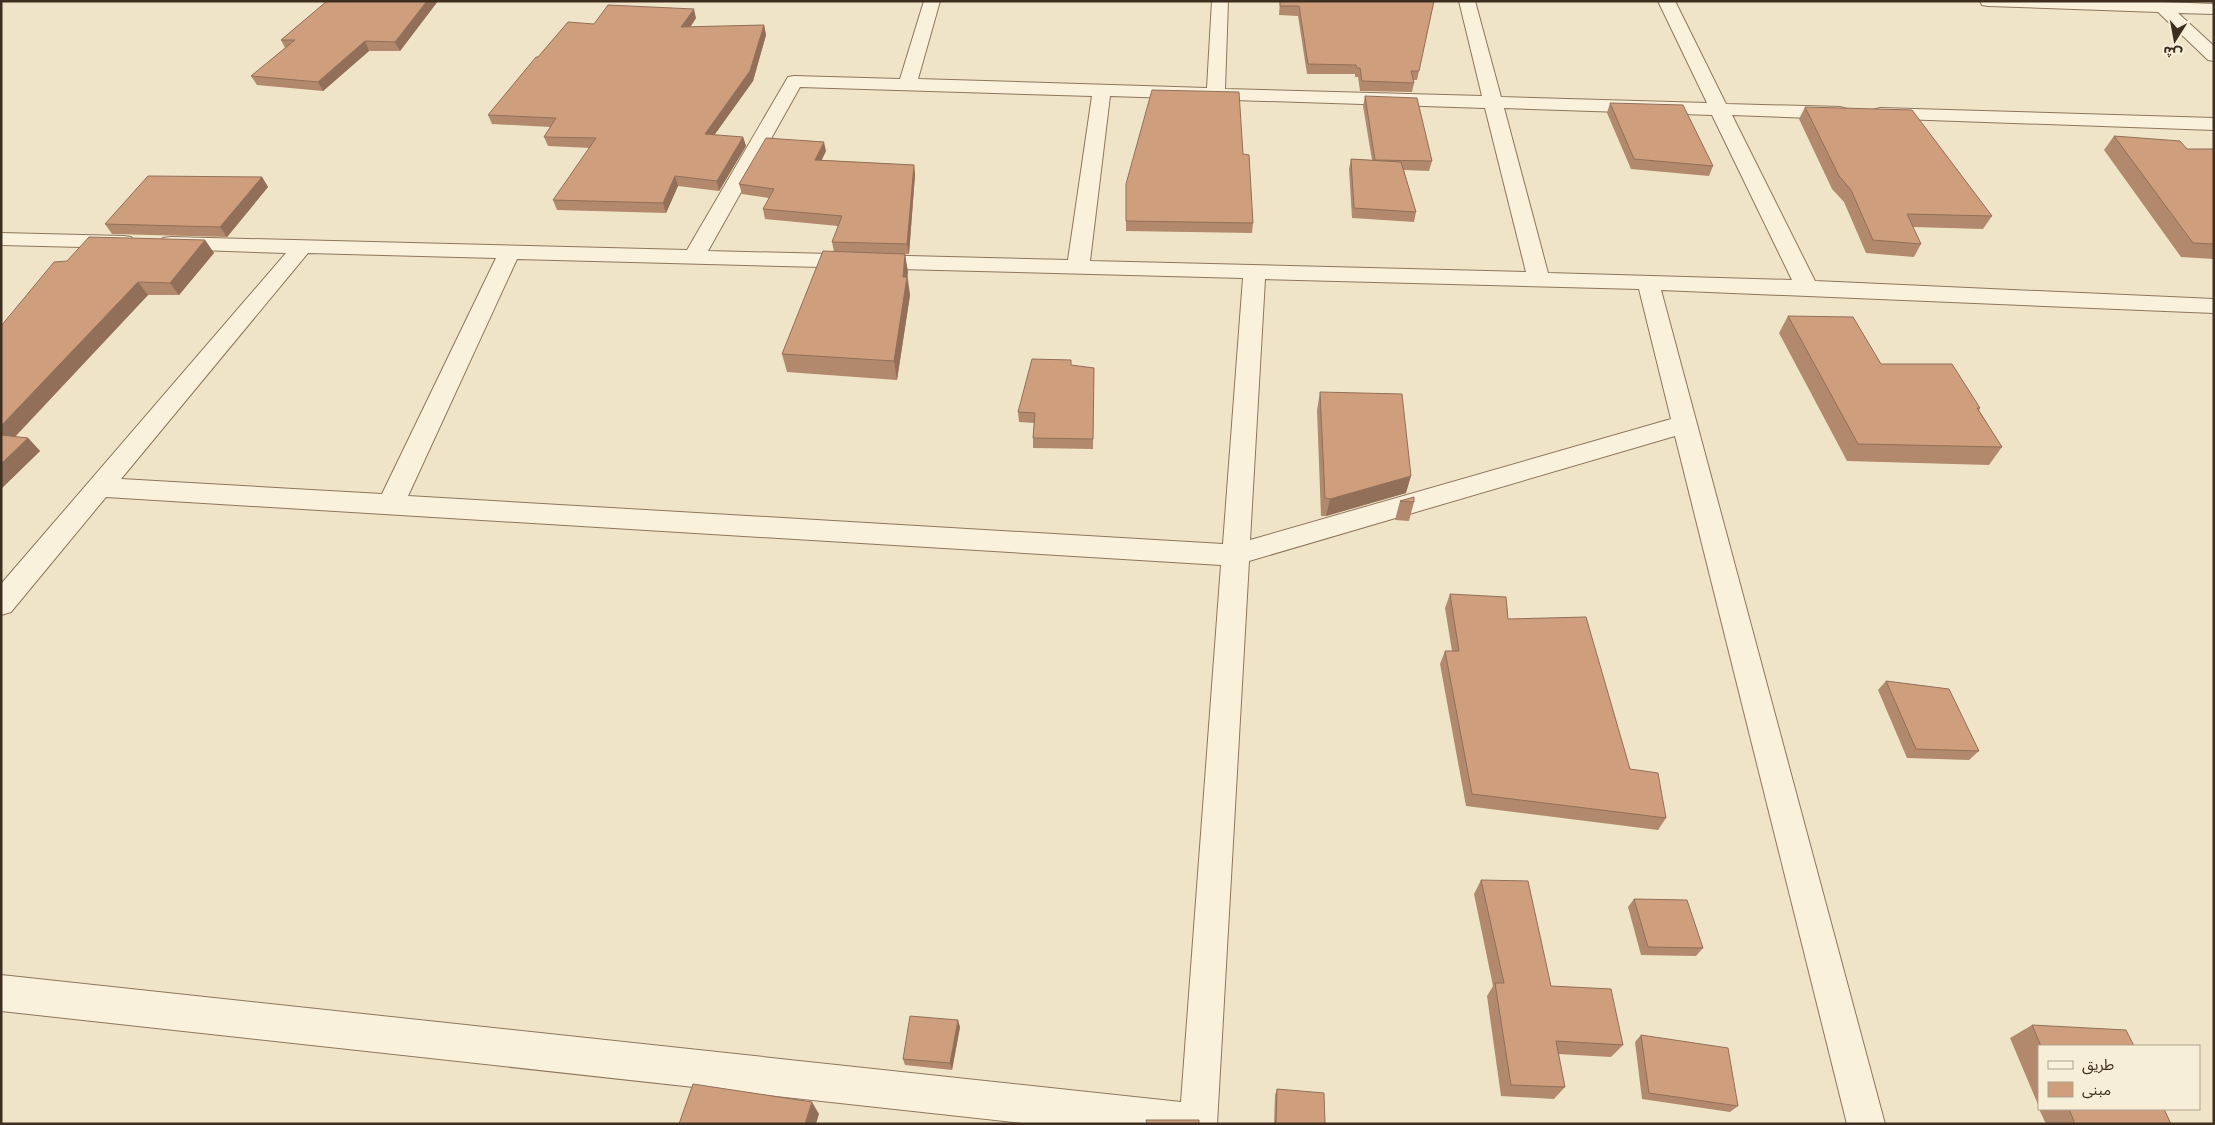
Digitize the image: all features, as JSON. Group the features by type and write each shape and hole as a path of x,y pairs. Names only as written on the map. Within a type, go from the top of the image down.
{"street":[{"path":"908,84 932,1"},
{"path":"1216,94 1220,1"},
{"path":"1467,1 1539,280"},
{"path":"1666,1 1807,288"},
{"path":"1988,1 2214,10"},
{"path":"2163,8 2214,56"},
{"path":"694,257 794,81 2214,124"},
{"path":"1078,268 1102,90"},
{"path":"1,238 1648,282 2214,306"},
{"path":"1,604 302,247"},
{"path":"391,504 509,252"},
{"path":"1,993 1198,1123 1254,272"},
{"path":"1648,282 1866,1124"},
{"path":"100,487 1235,555 1685,424"}],"building":[{"path":"327,1 427,1 395,42 365,41 318,82 251,76 295,40 281,40"},
{"path":"1280,1 1434,1 1419,71 1411,71 1414,83 1362,81 1360,68 1357,68 1356,65 1308,64 1299,6 1280,6"},
{"path":"608,5 694,9 681,27 764,25 750,71 705,134 743,137 717,181 675,176 663,203 553,200 596,138 544,137 556,118 488,115 568,22 594,24"},
{"path":"1152,90 1239,92 1243,154 1249,155 1253,223 1126,221 1126,184"},
{"path":"1365,96 1417,98 1432,161 1375,160"},
{"path":"1610,103 1683,105 1713,166 1634,159"},
{"path":"1805,107 1912,110 1992,216 1907,214 1921,244 1873,240 1851,190 1839,176"},
{"path":"2114,136 2180,141 2187,149 2214,149 2214,244 2193,243"},
{"path":"766,138 824,142 815,160 914,165 907,244 832,242 842,216 763,209 774,189 739,184"},
{"path":"1351,159 1401,162 1416,212 1354,208"},
{"path":"148,176 262,177 220,227 105,224"},
{"path":"89,237 205,240 170,283 138,282 1,426 1,326 54,262 67,261"},
{"path":"823,251 905,254 903,277 907,277 894,361 782,354"},
{"path":"1788,316 1853,317 1881,364 1952,364 2002,447 1858,444"},
{"path":"1032,359 1071,360 1071,365 1094,368 1093,439 1033,438 1035,413 1018,412"},
{"path":"1320,392 1402,394 1411,476 1330,499 1325,498"},
{"path":"1,435 28,438 1,464"},
{"path":"1414,497 1414,502 1400,501"},
{"path":"1450,594 1506,597 1508,619 1586,617 1630,769 1658,773 1666,818 1472,794 1445,651 1459,651"},
{"path":"1886,681 1949,689 1979,751 1916,749"},
{"path":"1481,880 1528,881 1551,986 1611,989 1623,1045 1556,1041 1565,1087 1511,1085 1495,983 1504,983"},
{"path":"1634,899 1687,900 1703,948 1648,947"},
{"path":"910,1016 958,1020 950,1063 903,1059"},
{"path":"2032,1025 2126,1030 2134,1045 2041,1045"},
{"path":"1641,1035 1728,1048 1738,1106 1649,1093"},
{"path":"693,1084 812,1102 805,1124 679,1124"},
{"path":"1277,1089 1324,1093 1325,1124 1276,1124"},
{"path":"2069,1110 2164,1110 2171,1124 2075,1124"},
{"path":"1146,1120 1199,1120 1199,1124 1147,1124"}]}
